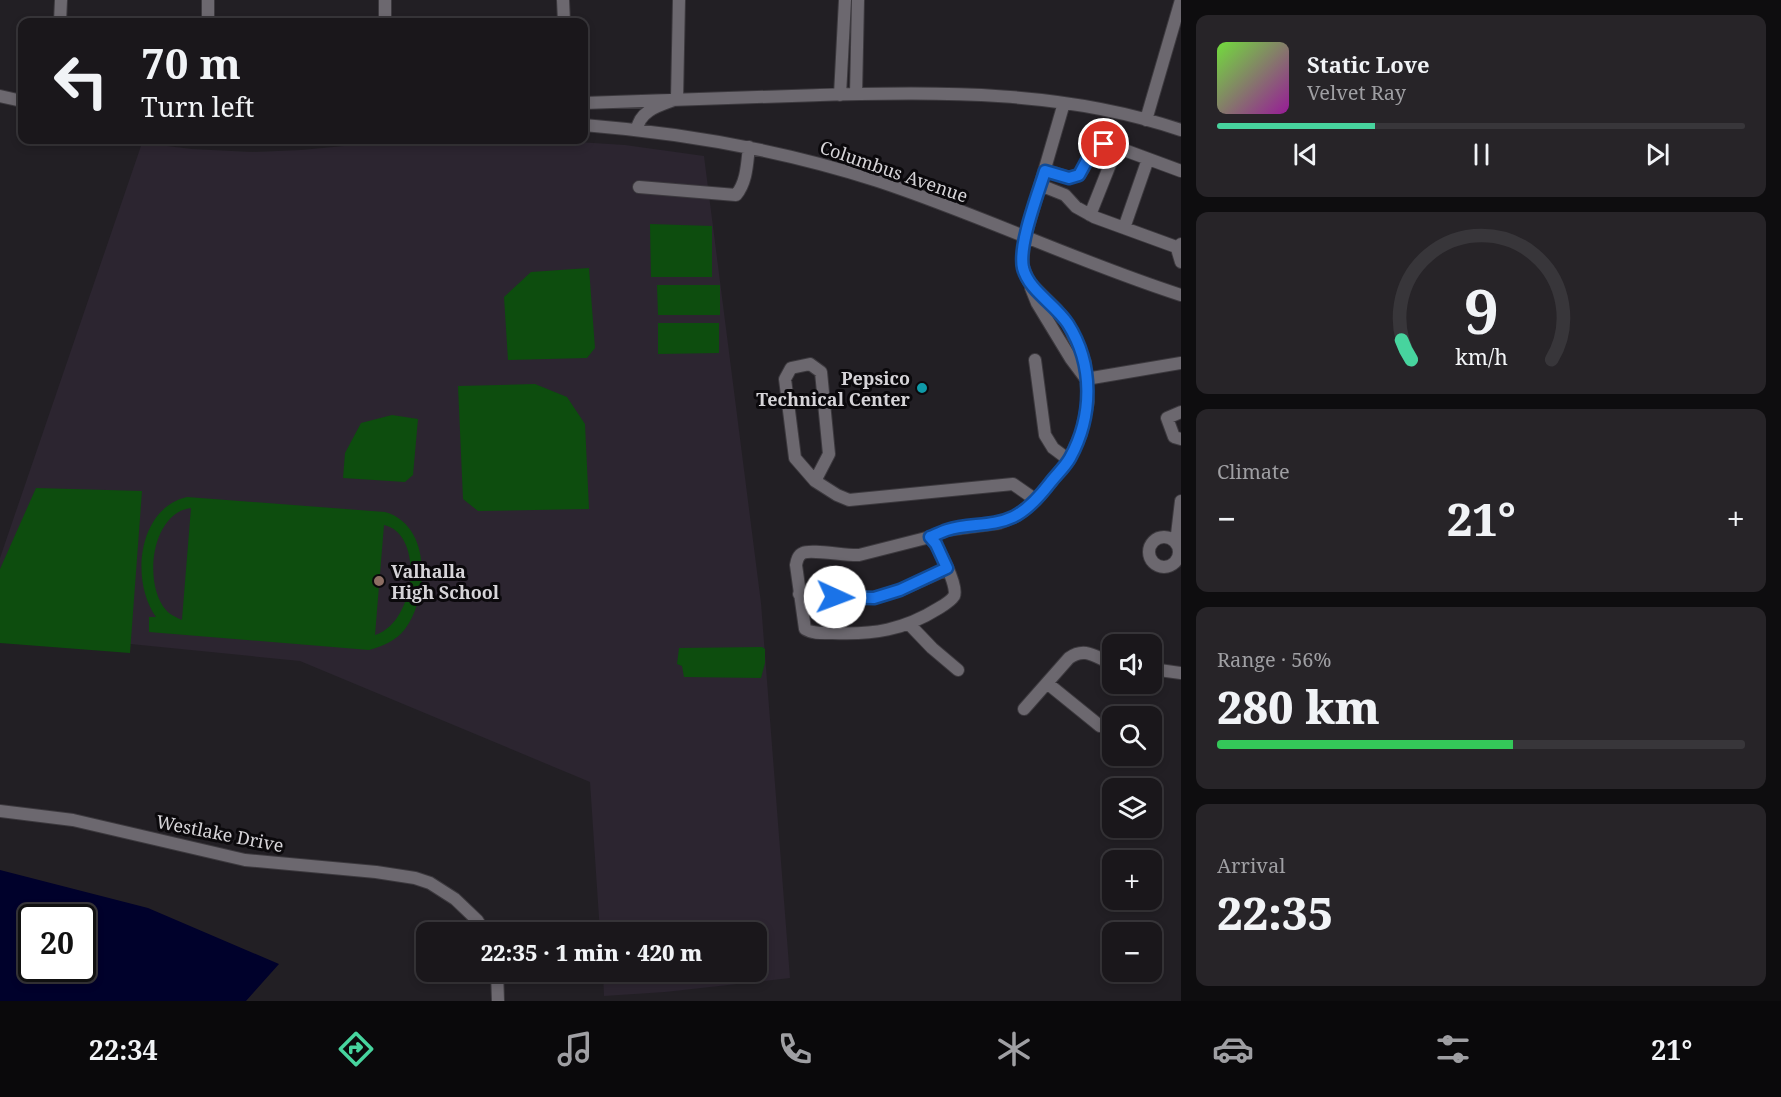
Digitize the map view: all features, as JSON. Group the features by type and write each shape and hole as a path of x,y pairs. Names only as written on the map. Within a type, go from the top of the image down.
{"street":[{"path":"60,18 61,0"},
{"path":"208,0 208,18"},
{"path":"385,0 385,18"},
{"path":"563,0 564,18"},
{"path":"677,99 679,0"},
{"path":"840,95 845,0"},
{"path":"856,94 858,0"},
{"path":"1146,120 1181,0"},
{"path":"588,103 856,94 978,94 1064,103 1146,120 1181,130"},
{"path":"0,96 18,100"},
{"path":"637,130 641,117 658,106 677,99"},
{"path":"930,537 936,544 955,588 953,597 924,618 897,629 858,635 809,631 803,624 796,565 802,553 808,551 846,556 859,555 930,537 947,530 999,523 1016,516 1036,500 1069,460 1081,434 1088,402 1084,362 1068,324 1029,282 1022,264 1025,237 1064,103"},
{"name":"Columbus Avenue","path":"588,125 637,130 749,147 802,159 871,179 1181,295"},
{"path":"1045,171 1069,178 1075,177 1083,171 1093,149 1104,144 1181,171"},
{"path":"639,187 736,195 744,180 749,147"},
{"path":"1090,215 1117,147"},
{"path":"1124,228 1148,159"},
{"path":"1040,185 1065,195 1076,207 1090,215 1180,246 1178,257 1181,262"},
{"path":"1035,360 1045,435 1053,448 1069,460"},
{"path":"1086,378 1181,363"},
{"path":"815,481 830,454 820,372 810,364 791,368 785,379 795,458 815,481 837,495 849,500 1013,484 1036,500"},
{"path":"1181,412 1167,417 1174,437 1181,440"},
{"path":"1176,543 1169,538 1159,538 1151,544 1149,554 1153,563 1166,568 1178,567 1179,554 1176,543 1181,501"},
{"path":"799,594 874,598 900,590 947,568"},
{"path":"909,624 932,648 958,669"},
{"path":"1024,709 1077,652 1088,652 1102,659"},
{"path":"1162,670 1181,673"},
{"path":"1047,683 1100,726"},
{"name":"Westlake Drive","path":"0,811 73,820 245,860 376,872 414,878 437,886 455,899 478,922"},
{"path":"497,982 498,1001"}],"shaded area":[{"name":"Valhalla High School","path":"588,143 625,145 704,156 761,603 790,978 767,981 767,922 599,922 590,782 300,661 0,631 0,558 142,144 252,152 398,144 398,146"},
{"name":"Valhalla High School","path":"603,982 754,982 665,992 604,996"}],"green space":[{"path":"650,224 712,226 712,277 651,277"},
{"path":"589,268 595,348 587,358 508,360 504,297 531,272"},
{"path":"657,285 720,285 720,315 658,315"},
{"path":"658,323 719,323 719,353 658,354"},
{"path":"535,384 567,397 585,424 589,509 478,511 463,499 458,386"},
{"path":"392,415 418,419 413,475 405,482 343,478 345,453 361,423"},
{"path":"36,488 142,491 130,653 0,643 0,569"},
{"path":"187,497 385,512 400,519 411,531 418,546 422,563 422,581 413,615 398,637 369,650 149,632 149,617 156,617 143,585 141,566 143,548 149,530 158,515 171,504","holes":["191,508 182,619 182,620 168,612 159,598 153,568 159,536 167,522 177,513","384,525 397,532 406,544 410,561 410,579 407,597 399,614 389,627 375,635"]},
{"path":"762,647 765,649 765,663 761,678 684,677 682,666 677,664 679,648"}],"water":[{"path":"0,870 148,908 279,964 246,1001 0,1001"}],"place":[{"name":"Pepsico Technical Center","path":"922,388"},
{"name":"Valhalla High School","path":"379,581"}],"route":[{"path":"835,597 874,598 900,590 947,568 936,544 930,537 947,530 999,523 1016,516 1036,500 1069,460 1081,434 1088,402 1084,362 1068,324 1029,282 1022,264 1023,253 1025,237 1045,171 1069,178 1075,177 1083,171 1093,149 1104,144"}]}
